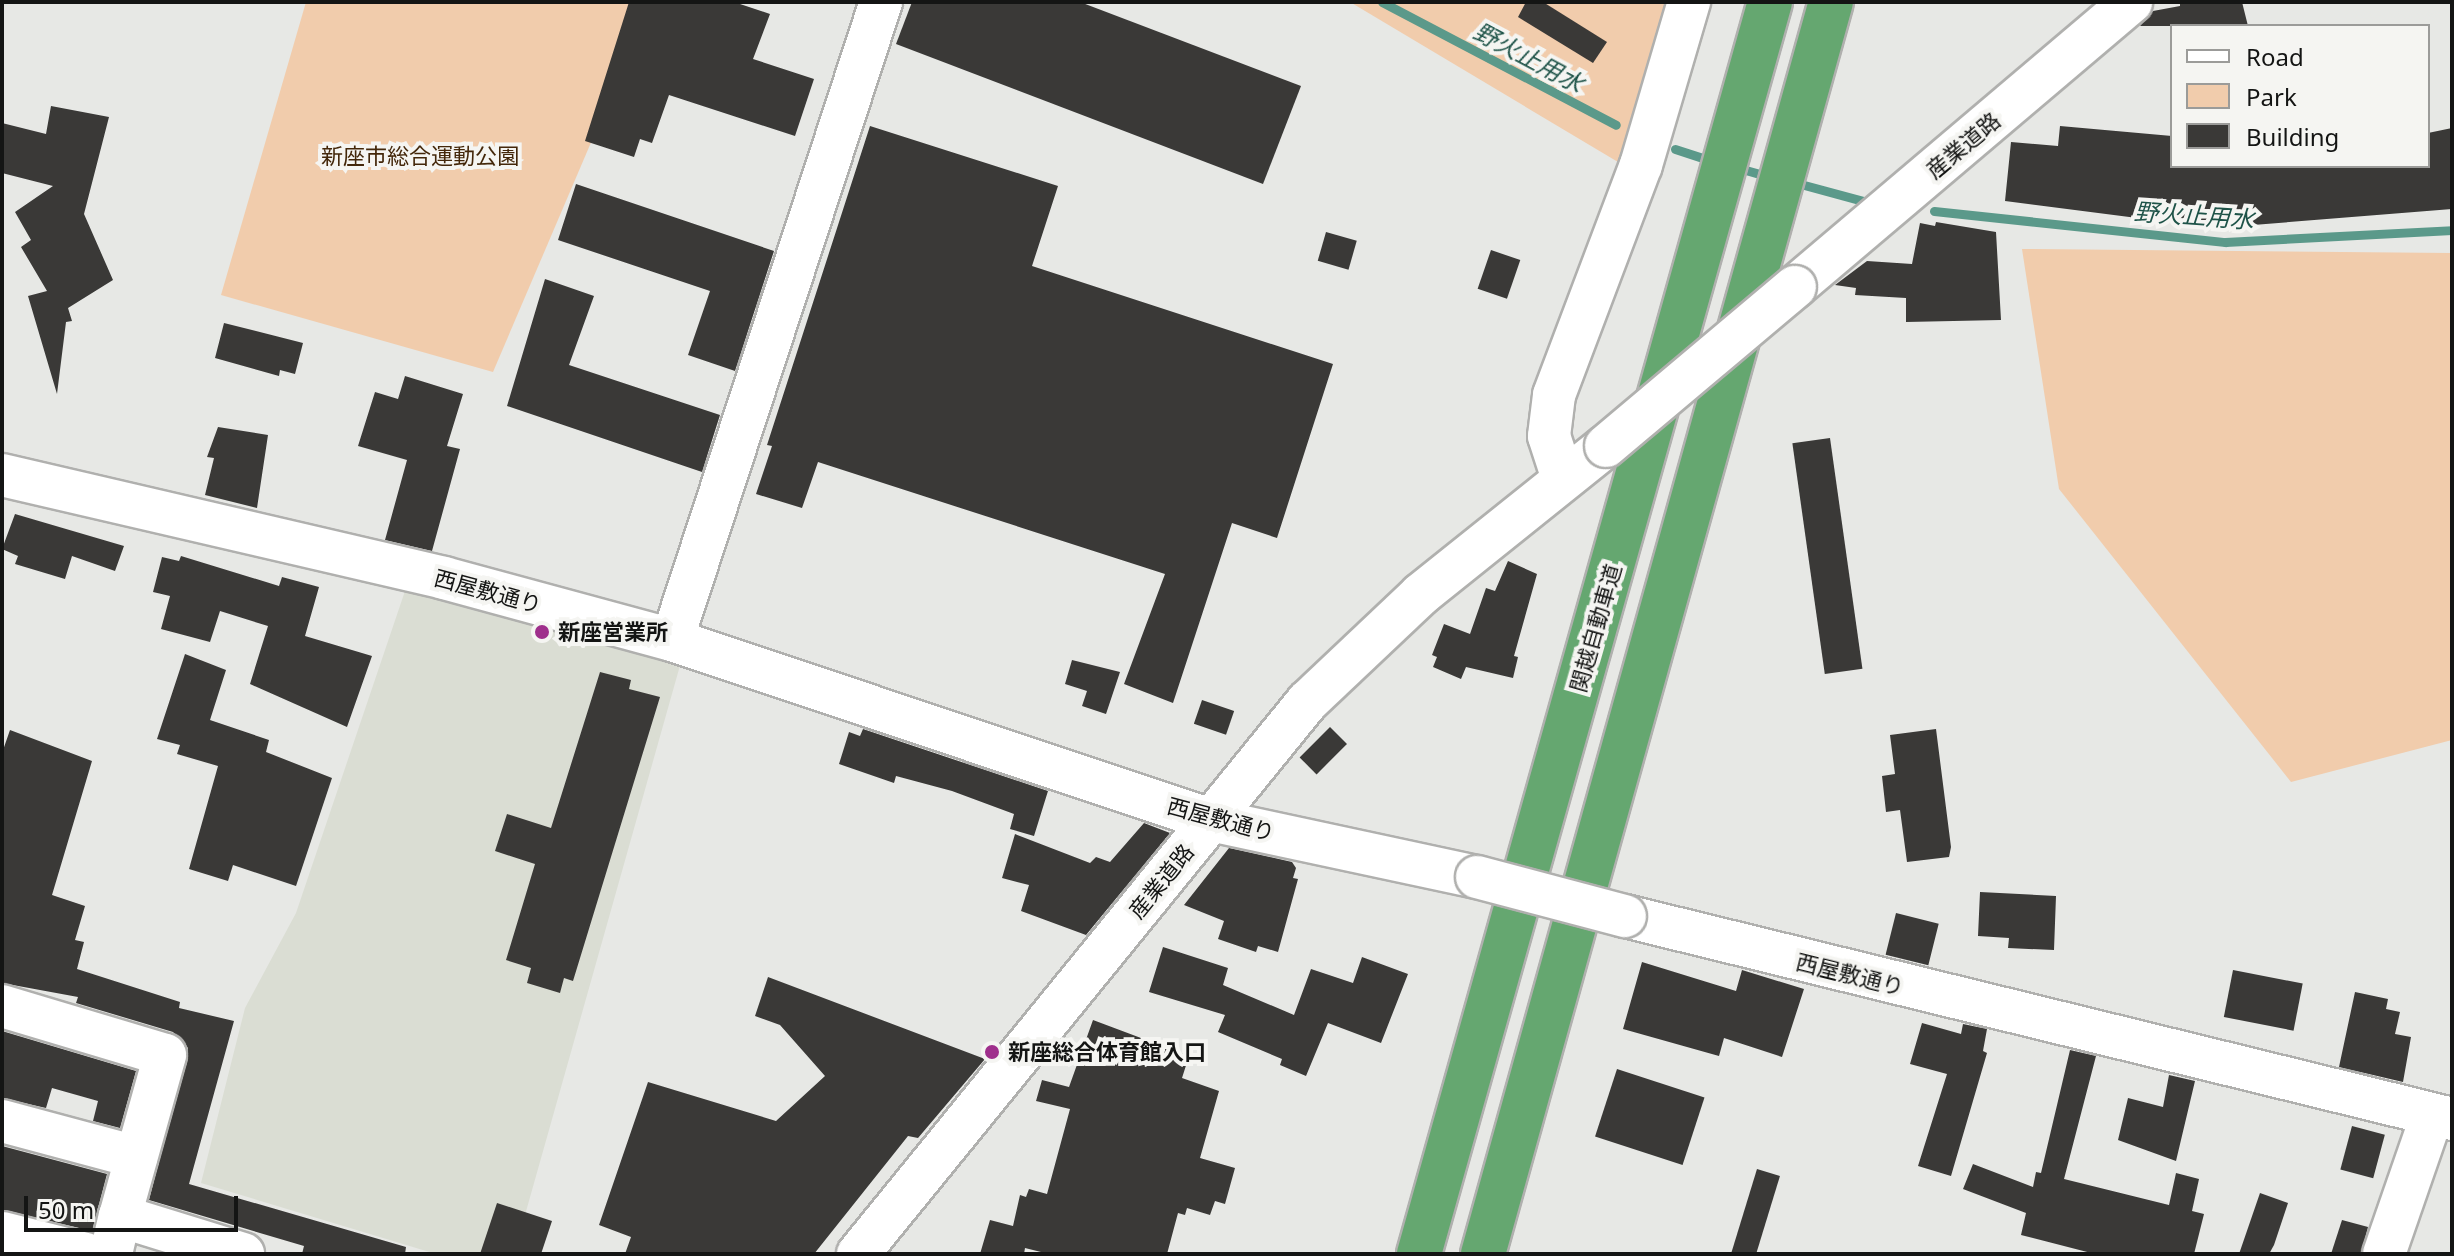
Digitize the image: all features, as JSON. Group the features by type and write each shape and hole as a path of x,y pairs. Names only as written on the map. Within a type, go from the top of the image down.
{"highway":[{"name":"関越自動車道","path":"1419,1254 1770,2"},
{"path":"1483,1254 1831,2"}],"street":[{"path":"672,640 881,2"},
{"name":"産業道路","path":"858,1254 1307,702 1371,638 1606,446 2131,2"},
{"path":"1563,479 1549,436 1554,395 1641,165 1679,7"},
{"name":"西屋敷通り","path":"3,478 429,575 672,640 1211,820 1477,877 2442,1117"},
{"path":"2,1006 165,1055 115,1235 243,1254"},
{"path":"2384,1254 2442,1117"},
{"path":"2,1121 136,1157"},
{"path":"3,1238 86,1254"}],"shaded area":[{"path":"406,588 681,662 514,1254 436,1254 201,1183 245,1008 296,913"}],"green space":[{"name":"新座市総合運動公園","path":"306,2 651,2 493,372 221,295"},
{"path":"1350,2 1672,2 1623,165"},
{"path":"2022,249 2452,253 2452,740 2291,782 2059,489"}],"building":[{"path":"629,2 734,2 770,14 753,59 814,79 795,136 669,95 652,143 640,139 634,157 585,141"},
{"path":"912,2 1080,2 1301,86 1263,184 896,44"},
{"path":"1526,2 1543,2 1607,42 1593,63 1518,17"},
{"path":"2180,2 2242,2 2248,24 2140,26 2153,11 2180,6"},
{"path":"51,106 109,117 84,214 113,280 68,308 72,321 66,322 57,394 28,296 47,291 21,247 31,240 15,212 53,186 2,173 2,123 46,134"},
{"path":"870,126 1058,186 1032,266 1333,364 1277,538 1232,523 1173,703 1124,684 1165,574 818,462 802,508 756,494 772,446 767,445"},
{"path":"2060,126 2170,136 2170,168 2430,168 2430,133 2452,128 2452,209 2215,228 2005,201 2011,142 2058,146"},
{"path":"576,184 774,251 735,371 688,355 710,291 558,240"},
{"path":"1936,222 1996,232 2001,320 1906,322 1906,298 1855,295 1856,288 1835,285 1867,261 1912,264 1920,223 1935,226"},
{"path":"1326,232 1357,241 1348,270 1318,261"},
{"path":"1491,250 1520,260 1507,299 1478,289"},
{"path":"545,279 594,296 569,365 720,415 702,472 507,406"},
{"path":"224,323 303,343 295,374 280,370 279,376 215,358"},
{"path":"405,376 463,394 447,446 460,449 432,551 385,540 407,460 358,446 375,392 398,399"},
{"path":"218,427 268,435 257,508 205,495 214,458 207,457"},
{"path":"1830,438 1862,669 1825,674 1792,443"},
{"path":"15,514 124,546 115,571 72,556 65,579 15,564 18,556 2,549"},
{"path":"181,556 279,586 282,577 319,587 305,636 372,656 347,727 250,684 268,626 220,611 210,642 161,629 170,596 153,592 162,557 179,561"},
{"path":"1508,561 1537,574 1514,656 1518,657 1513,678 1466,667 1461,679 1433,667 1437,657 1432,655 1444,624 1470,634 1486,588 1495,591"},
{"path":"185,654 226,670 210,720 269,740 266,752 332,778 296,886 233,865 228,881 189,869 218,766 177,754 180,745 157,739"},
{"path":"1072,660 1120,672 1106,714 1082,706 1087,691 1065,684"},
{"path":"600,672 631,680 629,689 660,697 573,981 564,978 560,993 527,983 531,968 506,960 535,864 495,851 507,814 551,828"},
{"path":"1202,700 1234,711 1226,735 1194,724"},
{"path":"1330,727 1347,744 1317,774 1300,757"},
{"path":"863,729 1048,791 1034,836 1010,829 1014,814 952,791 896,776 894,783 839,764 849,732 860,736"},
{"path":"1936,729 1951,847 1949,857 1907,862 1900,810 1886,812 1882,776 1895,774 1890,735"},
{"path":"10,730 92,761 52,895 85,906 75,940 84,942 77,969 180,1002 179,1008 234,1021 189,1184 406,1247 405,1254 302,1254 304,1246 149,1200 188,1048 173,1032 76,1003 78,997 2,983 2,753"},
{"path":"1144,823 1170,833 1086,935 1021,911 1029,885 1002,878 1015,834 1090,863 1096,857 1110,862"},
{"path":"1229,848 1292,862 1296,868 1293,878 1298,879 1278,952 1258,946 1256,952 1218,939 1224,921 1184,905"},
{"path":"1980,892 2056,896 2054,950 2008,948 2009,938 1978,936"},
{"path":"1896,913 1939,924 1928,965 1886,955"},
{"path":"1163,947 1228,968 1223,985 1294,1015 1311,969 1353,983 1362,957 1408,974 1381,1043 1328,1023 1306,1076 1280,1065 1282,1059 1218,1032 1225,1015 1149,992"},
{"path":"1642,962 1736,991 1742,970 1804,989 1782,1057 1724,1038 1719,1056 1623,1029"},
{"path":"2233,970 2303,984 2294,1031 2224,1017"},
{"path":"768,977 985,1059 918,1138 908,1136 814,1254 625,1254 631,1237 599,1225 648,1082 776,1121 825,1076 780,1025 755,1016"},
{"path":"2355,992 2388,999 2386,1009 2400,1012 2395,1034 2411,1037 2403,1082 2339,1067"},
{"path":"1093,1020 1189,1056 1182,1078 1219,1091 1200,1158 1235,1168 1225,1204 1215,1201 1210,1215 1187,1208 1185,1215 1178,1213 1167,1254 1049,1254 1025,1248 1024,1254 980,1254 990,1220 1013,1226 1020,1195 1026,1197 1029,1189 1047,1194 1070,1109 1036,1101 1042,1080 1069,1087"},
{"path":"1922,1023 1961,1034 1963,1024 1987,1029 1983,1051 1987,1053 1951,1176 1918,1166 1947,1074 1910,1064"},
{"path":"2,1031 136,1071 120,1128 93,1121 98,1101 52,1088 46,1108 2,1098"},
{"path":"2070,1050 2096,1056 2064,1179 2169,1205 2176,1173 2199,1179 2192,1211 2204,1214 2194,1254 2095,1254 2021,1235 2026,1213 1963,1189 1973,1164 2033,1187 2036,1172 2041,1173"},
{"path":"1617,1069 1704,1097 1683,1165 1595,1137"},
{"path":"2169,1075 2195,1081 2176,1161 2118,1140 2128,1098 2163,1107"},
{"path":"2352,1126 2385,1135 2373,1178 2340,1169"},
{"path":"2,1146 107,1174 92,1231 2,1210"},
{"path":"1757,1169 1780,1176 1756,1254 1731,1254"},
{"path":"2260,1193 2288,1203 2274,1245 2269,1254 2239,1254"},
{"path":"497,1203 552,1221 541,1254 480,1254"},
{"path":"2342,1220 2368,1227 2361,1254 2331,1254"}],"waterway":[{"name":"野火止用水","path":"1382,2 1616,125"},
{"name":"野火止用水","path":"1675,149 1713,161"},
{"name":"野火止用水","path":"1735,167 1771,177"},
{"name":"野火止用水","path":"1793,182 1867,202"},
{"name":"野火止用水","path":"1934,211 2225,242 2452,230"}],"place":[{"name":"新座営業所","path":"542,632"},
{"name":"新座総合体育館入口","path":"992,1052"}]}
